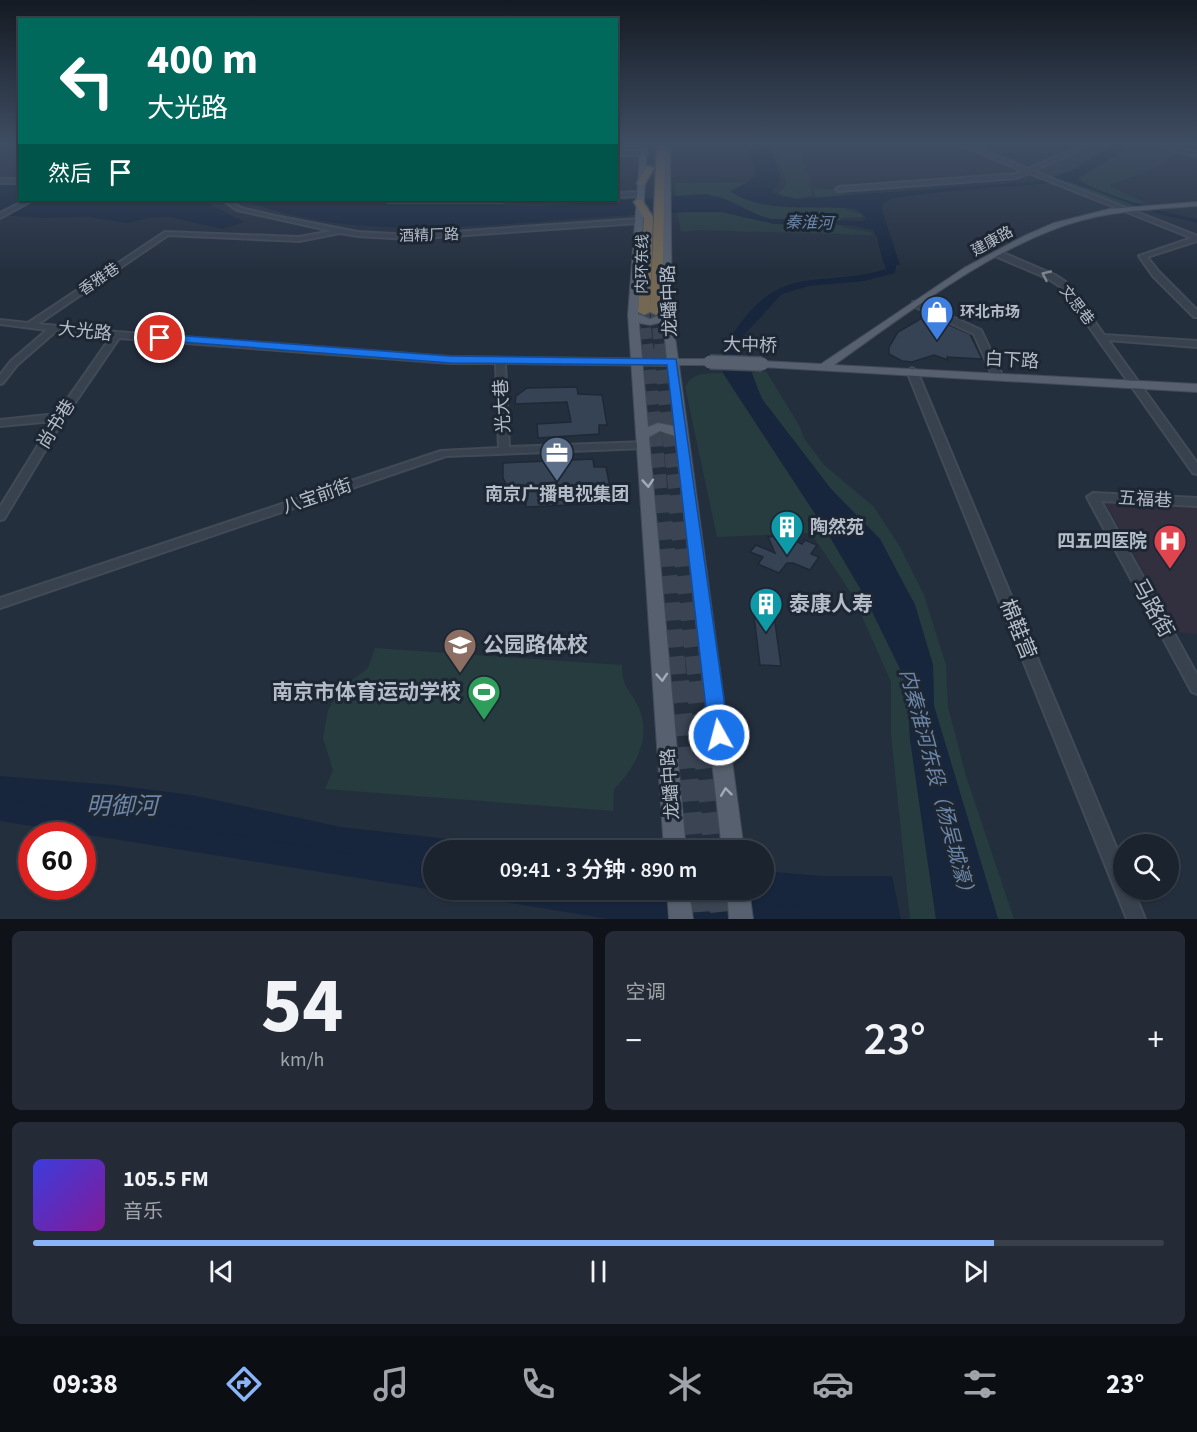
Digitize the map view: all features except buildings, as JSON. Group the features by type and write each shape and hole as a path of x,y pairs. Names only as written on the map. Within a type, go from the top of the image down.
{"highway":[{"path":"650,217 653,186"},
{"path":"650,217 652,198"},
{"name":"内环东线","path":"650,217 650,314"}],"main road":[{"path":"643,186 652,198 664,186"},
{"name":"建康路","path":"826,365 916,304 998,254 1058,225 1102,213 1197,204"},
{"name":"龙蟠中路","path":"650,217 650,314 637,362 645,440 674,840"},
{"name":"龙蟠中路","path":"650,314 672,362 732,840"},
{"name":"大中桥","path":"672,362 826,365"},
{"name":"白下路","path":"826,365 1197,388"},
{"path":"645,440 650,430 664,427 682,435"},
{"path":"679,900 681,919"},
{"path":"739,900 741,919"}],"street":[{"path":"839,189 882,186"},
{"path":"1062,186 1197,239"},
{"path":"618,195 652,198"},
{"path":"0,216 28,201"},
{"name":"酒精厂路","path":"227,201 239,209 340,231 410,237 650,217"},
{"name":"香雅巷","path":"30,325 167,233 299,239 340,231"},
{"path":"1197,239 1143,255 1156,274 1197,315"},
{"name":"文思巷","path":"998,254 1052,277 1064,285 1197,471"},
{"path":"916,304 978,332 998,377"},
{"name":"大光路","path":"0,322 117,334 450,360 672,362"},
{"path":"0,381 14,363 54,328"},
{"name":"尚书巷","path":"0,516 60,417 117,334"},
{"path":"1102,337 1197,344"},
{"name":"光大巷","path":"500,361 504,451"},
{"name":"棉鞋营","path":"912,371 1113,862"},
{"path":"0,423 60,417"},
{"name":"八宝前街","path":"0,603 445,453 504,451 645,440"},
{"name":"五福巷","path":"1093,496 1197,502"},
{"name":"马路街","path":"1093,496 1197,688"},
{"name":"棉鞋营","path":"1128,900 1136,919"}],"shaded area":[{"name":"四五四医院","path":"1104,501 1197,507 1197,634 1177,632"}],"green space":[{"path":"675,186 741,186 731,191 819,208 813,188 842,190 845,195 846,210 862,214 862,217 841,218 839,224 844,228 874,233 869,235 699,230 681,232"},
{"path":"785,186 811,186 812,196 795,199 778,194"},
{"path":"1071,186 1111,186 1147,203 1127,206"},
{"path":"766,371 799,425 804,438 824,465 874,507 900,547 924,595 946,665 948,707 966,776 1014,919 998,919 934,706 933,665 915,605 880,539 831,489 762,399 751,373"},
{"path":"723,373 827,532 864,595 907,683 910,739 936,919 910,919 891,734 891,682 853,596 811,533 717,537 685,387 696,376"},
{"name":"南京市体育运动学校","path":"375,648 622,665 623,679 639,708 644,731 635,762 614,789 613,811 325,789 333,770 323,738 328,710 340,689 368,668"}],"water":[{"path":"0,186 18,186 18,201 204,201 244,222 223,229 169,217 148,218 127,223 88,217 40,218 0,215"},
{"name":"秦淮河","path":"740,186 777,186 773,194 796,199 975,186 1018,186 893,198 883,203 882,210 900,265 884,264 873,230 850,225 774,224 721,212 424,228 351,225 314,220 246,201 365,201 538,206 704,194 722,198 771,219 863,221 866,219 855,209 774,206 744,198 730,191"},
{"path":"1081,186 1090,186 1116,197 1197,219 1197,223 1159,214"},
{"path":"720,363 748,363 762,399 831,489 880,539 915,605 933,665 934,706 998,919 936,919 910,739 907,683 864,595 827,532 723,373"},
{"name":"明御河","path":"0,776 114,785 192,795 341,827 457,840 423,840 423,872 96,822 0,810"},
{"path":"774,872 822,876 892,876 901,919 779,919 624,900 774,900"}],"waterway":[{"name":"内秦淮河东段（杨吴城濠）","path":"736,376 733,349 737,336 775,294 809,283 878,275 891,271 884,246"},
{"name":"明御河","path":"0,810 423,876"},
{"name":"明御河","path":"568,900 631,910 797,919"}],"tunnel":[{"path":"644,312 648,350"},
{"path":"656,312 660,350"},
{"path":"647,349 661,497"},
{"path":"660,349 676,497"},
{"path":"661,495 678,683"},
{"path":"676,495 697,683"},
{"path":"678,681 693,840"},
{"path":"697,681 714,840"},
{"path":"699,900 700,919"},
{"path":"720,900 722,919"}],"place":[{"name":"环北市场","path":"937,341"},
{"name":"南京广播电视集团","path":"557,482"},
{"name":"陶然苑","path":"787,556"},
{"name":"四五四医院","path":"1170,570"},
{"name":"泰康人寿","path":"766,633"},
{"name":"公园路体校","path":"460,674"},
{"name":"南京市体育运动学校","path":"484,721"}],"route":[{"path":"160,338 450,360 672,362 719,735"}]}
